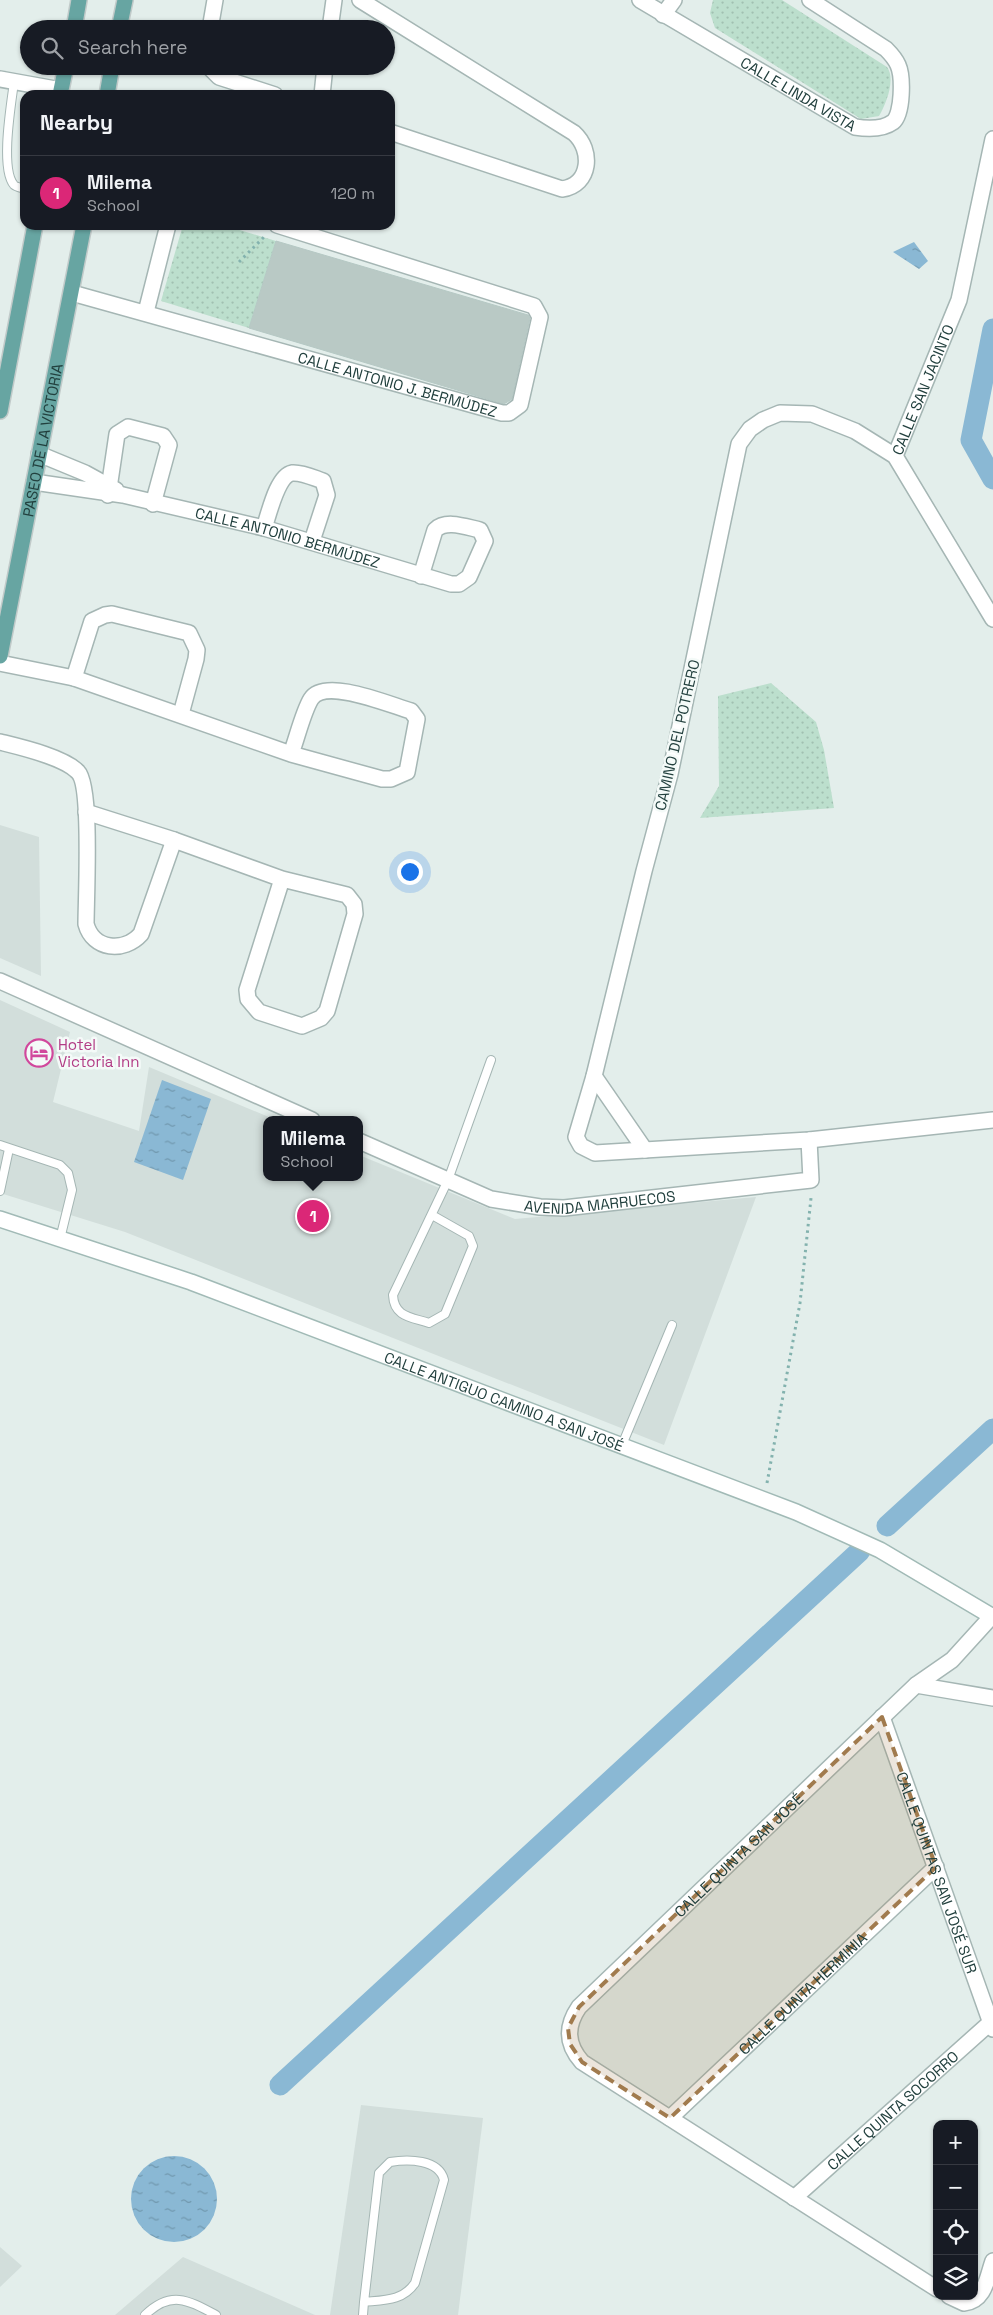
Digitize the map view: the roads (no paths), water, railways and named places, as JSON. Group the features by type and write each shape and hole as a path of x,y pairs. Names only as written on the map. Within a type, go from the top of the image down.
{"main road":[{"path":"76,20 79,0"},
{"path":"121,20 125,0"},
{"path":"61,90 64,75"},
{"path":"108,90 110,75"},
{"path":"0,411 34,230"},
{"name":"PASEO DE LA VICTORIA","path":"0,656 83,230"}],"street":[{"path":"212,20 215,0"},
{"path":"331,20 334,0"},
{"path":"360,0 392,20"},
{"name":"CALLE LINDA VISTA","path":"640,0 855,127 868,129 882,127 894,122 898,115 901,76 894,56 810,0"},
{"path":"663,15 674,0"},
{"path":"395,22 574,133 582,140 588,153 581,180 577,185 562,189 395,134"},
{"path":"217,75 259,90"},
{"path":"323,90 324,75"},
{"path":"7,80 52,90"},
{"name":"CALLE SAN JACINTO","path":"993,139 959,300 895,456 993,619"},
{"path":"146,312 167,230"},
{"name":"CALLE ANTONIO J. BERMÚDEZ","path":"72,293 146,312 502,413 509,413 520,405 540,317 534,306 280,230"},
{"name":"CAMINO DEL POTRERO","path":"645,1150 595,1153 581,1146 576,1137 594,1076 644,871 670,774 739,444 750,429 780,413 812,414 855,431 895,456"},
{"path":"113,491 119,431 128,427 164,436 168,450 153,504"},
{"name":"CALLE ANTONIO BERMÚDEZ","path":"39,454 113,491 153,504 264,528 312,541 422,576 451,584 459,584 469,577 485,541 480,530 446,524 438,526 435,530 422,576"},
{"path":"264,528 281,480 291,473 297,473 323,481 327,491 312,541"},
{"name":"CALLE ANTONIO BERMÚDEZ","path":"34,482 113,491"},
{"path":"74,678 92,621 98,617 112,614 188,633 197,650 181,714"},
{"path":"0,663 74,678 291,754 382,780 391,780 407,772 417,719 411,711 337,689 319,692 312,698 291,754"},
{"path":"0,742 66,763 79,772 84,783 86,812 86,924 88,932 100,943 122,947 130,945 141,934 174,840"},
{"path":"86,812 174,840 282,879 347,895 352,900 356,909 327,1011 314,1023 302,1026 259,1012 252,1006 247,990 282,879"},
{"path":"0,981 303,1116"},
{"path":"594,1076 645,1150 809,1140 993,1120"},
{"name":"AVENIDA MARRUECOS","path":"363,1142 490,1199 516,1204 564,1208 811,1180 809,1140"},
{"name":"CALLE ANTIGUO CAMINO A SAN JOSÉ","path":"0,1219 191,1282 764,1500 880,1550 993,1617"},
{"name":"CALLE QUINTA SAN JOSÉ","path":"670,2118 582,2062 570,2044 568,2028 571,2018 578,2007 916,1685 952,1660 993,1617"},
{"path":"916,1685 993,1698"},
{"name":"CALLE QUINTAS SAN JOSÉ SUR","path":"882,1717 992,2026"},
{"name":"CALLE QUINTA HERMINIA","path":"670,2118 936,1867"},
{"name":"CALLE QUINTA SOCORRO","path":"794,2198 992,2026"},
{"path":"670,2118 933,2286"},
{"path":"978,2298 984,2291 993,2261"},
{"path":"954,2300 957,2302 970,2302 974,2300"}],"lane":[{"path":"7,80 3,153 5,173 14,186 20,188"},
{"path":"432,1216 469,1236 472,1246 445,1314 428,1323 398,1312 393,1306 393,1295 448,1180 491,1060"},
{"path":"0,1145 60,1165 68,1173 72,1190 60,1238"},
{"path":"0,1191 9,1148"},
{"path":"622,1445 672,1325"},
{"path":"363,2315 364,2302 379,2173 390,2162 432,2164 440,2169 444,2180 415,2283 405,2294 398,2298 364,2302"},
{"path":"146,2315 158,2303 172,2300 194,2304 216,2315"}],"water":[{"path":"914,242 928,261 919,269 893,252"},
{"path":"162,1080 211,1099 183,1180 134,1162"},
{"path":"174,2156 190,2159 198,2163 210,2175 214,2183 217,2199 214,2215 210,2223 198,2235 190,2239 174,2242 158,2239 150,2235 138,2223 134,2215 131,2199 134,2183 138,2175 150,2163 158,2159"}],"waterway":[{"path":"993,329 971,440 993,479"},
{"path":"887,1526 993,1429"},
{"path":"280,2085 860,1551"}],"place":[{"name":"Hotel Victoria Inn","path":"39,1053"},
{"name":"Milema","path":"313,1216"}]}
